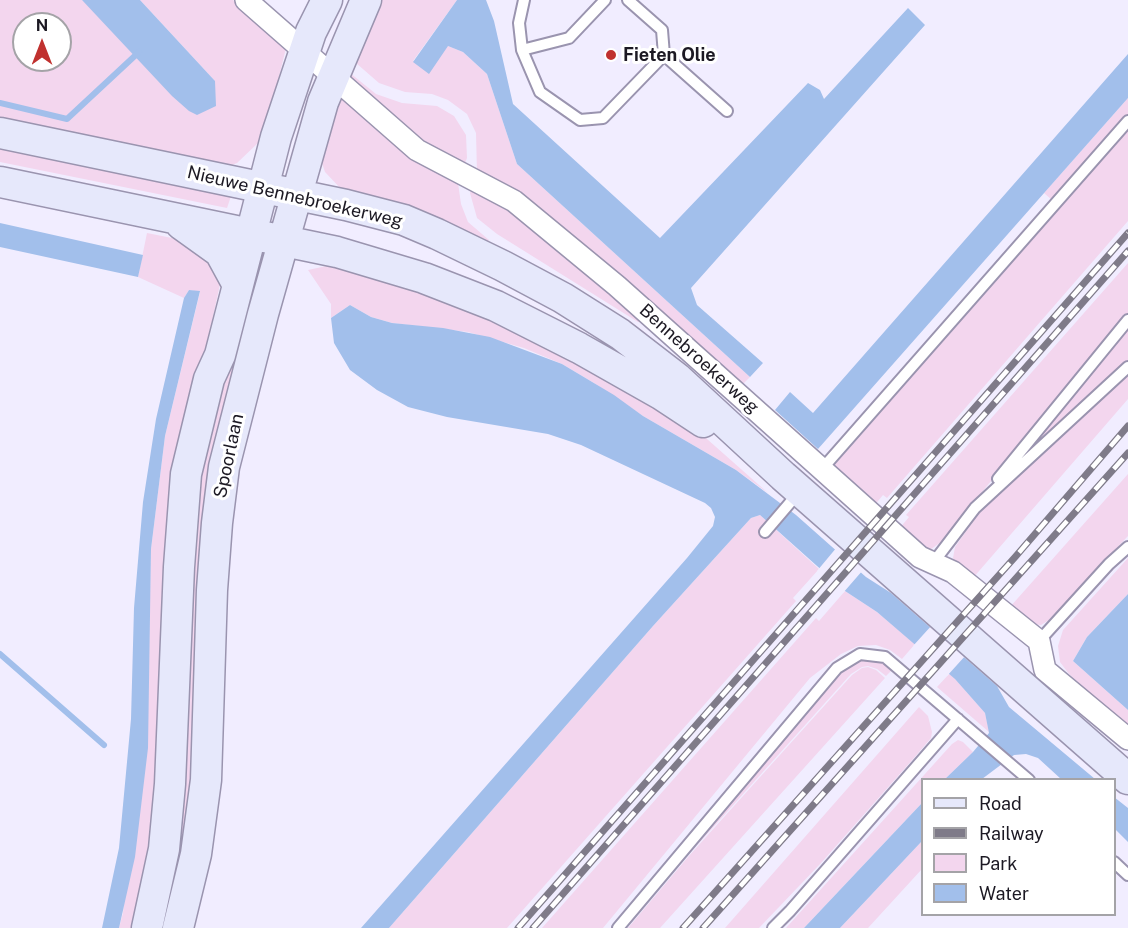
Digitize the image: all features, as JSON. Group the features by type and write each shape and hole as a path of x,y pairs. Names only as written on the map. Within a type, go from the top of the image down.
{"main road":[{"name":"Spoorlaan","path":"147,928 164,849 170,784 179,567 186,474 209,379 220,355 276,137 311,32 327,0"},
{"name":"Spoorlaan","path":"178,928 196,854 206,780 212,590 222,486 246,382 308,151 333,77 366,0"},
{"name":"Nieuwe Bennebroekerweg","path":"0,133 338,203 404,220 437,234 503,266 599,320 677,378 790,491"},
{"path":"219,179 244,166 276,137"},
{"path":"308,151 320,181 338,203"},
{"path":"0,182 251,232 394,268 496,306 613,366 662,395 790,491 1128,779"},
{"path":"169,216 220,252 238,285"}],"street":[{"name":"Bennebroekerweg","path":"246,0 417,150 514,201 626,294 920,557 952,572 1039,641"},
{"path":"1039,641 1045,670 1128,739"}],"lane":[{"path":"524,0 519,23 522,50 540,92 580,120 603,118 664,55"},
{"path":"522,50 569,38 605,0"},
{"path":"628,0 662,30 664,55 727,111"},
{"path":"822,469 1128,121"},
{"path":"933,563 1128,320"},
{"path":"975,508 1128,368"},
{"path":"765,532 790,491"},
{"path":"1039,641 1109,564 1128,547"},
{"path":"618,928 837,668 860,654 885,657 1025,776"},
{"path":"773,928 958,719"},
{"path":"1116,864 1128,875"}],"green space":[{"path":"0,0 82,0 215,81 140,0 233,0 286,48 274,97 258,143 237,163 217,171 0,124"},
{"path":"372,0 457,0 413,61 448,46 463,52 487,74 517,164 750,377 743,384 730,378 477,173 476,133 467,114 448,100 432,94 405,92 379,83 356,63"},
{"path":"350,73 376,94 402,103 437,106 454,116 466,135 467,158 463,168 424,147 346,79"},
{"path":"336,91 458,183 461,204 468,222 489,240 486,243 342,190 325,172 317,148"},
{"path":"1128,98 1128,115 1052,200 1044,193"},
{"path":"1128,128 1128,221 887,498 883,495 873,507 831,469"},
{"path":"0,145 232,193 227,208 0,162"},
{"path":"473,188 502,200 643,321 638,322 497,234 477,218 470,193"},
{"path":"147,233 192,242 216,258 221,280 180,466 155,818 135,928 119,928 123,913 149,644 151,549 165,436 200,292 189,290 184,298 138,277"},
{"path":"1128,263 1128,314 941,542 927,552 899,529 909,517 906,515"},
{"path":"331,265 463,305 672,408 768,493 736,470 643,416 594,383 562,364 524,348 468,332 392,323 371,317 350,305 331,318 331,304 308,270"},
{"path":"252,270 259,271 218,427 206,485 202,530 205,699 172,928 153,928 186,734 190,602 199,484 209,426"},
{"path":"1128,326 1128,362 1037,446 1034,443 1037,438"},
{"path":"1128,374 1128,399 973,578 956,566 953,558 955,547 979,513 1004,487"},
{"path":"1128,474 1128,536 1049,620 1041,625 1033,624 1010,607"},
{"path":"760,515 819,569 793,598 796,601 507,928 389,928 653,626 751,518"},
{"path":"1128,558 1128,594 1087,637 1073,661 1128,710 1128,728 1069,674 1060,662 1058,646 1063,630"},
{"path":"845,591 877,612 915,644 902,659 890,650 876,645 858,646 841,654 810,678 603,928 542,928 816,618 819,621"},
{"path":"868,659 880,661 893,669 886,676 868,666 851,674 691,852 839,673 850,663"},
{"path":"868,667 876,670 885,678 660,928 628,928 688,857 852,675"},
{"path":"950,673 985,713 989,732 937,687"},
{"path":"919,707 928,716 932,732 931,738 914,758 821,863 759,928 725,928"},
{"path":"958,740 973,752 946,778 921,778"},
{"path":"921,778 921,804 804,928 786,928"},
{"path":"921,842 921,870 868,928 840,928"}],"water":[{"path":"82,0 140,0 215,81 216,106 197,115 189,111 172,96"},
{"path":"457,0 486,0 494,21 513,104 660,238 808,83 820,90 824,99 908,8 925,25 691,288 697,305 763,363 750,377 517,164 487,74 463,52 448,46 429,74 413,62"},
{"path":"1128,54 1128,98 818,449 775,410 790,392 813,413"},
{"path":"0,223 143,255 138,277 0,247"},
{"path":"189,290 200,291 165,436 151,549 148,748 135,857 119,928 102,928 119,848 131,719 134,608 143,502 156,419 184,298"},
{"path":"350,305 371,317 392,323 443,328 490,337 562,364 614,395 643,416 736,470 796,515 866,577 891,593 997,686 1009,707 1094,778 1060,778 1038,758 1026,754 1014,755 983,778 946,778 989,733 985,713 955,679 877,612 845,591 760,515 751,518 653,626 389,928 361,928 687,558 713,526 715,517 711,508 705,503 581,445 548,434 447,417 408,407 377,390 350,370 334,343 331,318"},
{"path":"1128,594 1128,710 1073,661 1087,637"},
{"path":"1116,799 1128,808 1128,842 1116,830"},
{"path":"921,804 921,842 840,928 804,928"}],"pier":[{"path":"837,547 863,570 843,593 817,571"},
{"path":"932,625 966,655 947,676 913,646"}],"waterway":[{"path":"0,103 67,119 139,52"},
{"path":"0,654 104,745"}],"railway":[{"path":"518,928 1128,233"},
{"path":"533,928 1128,251"},
{"path":"683,928 1016,556 1128,426"},
{"path":"703,928 1128,453"}],"place":[{"name":"Fieten Olie","path":"611,55"}]}
